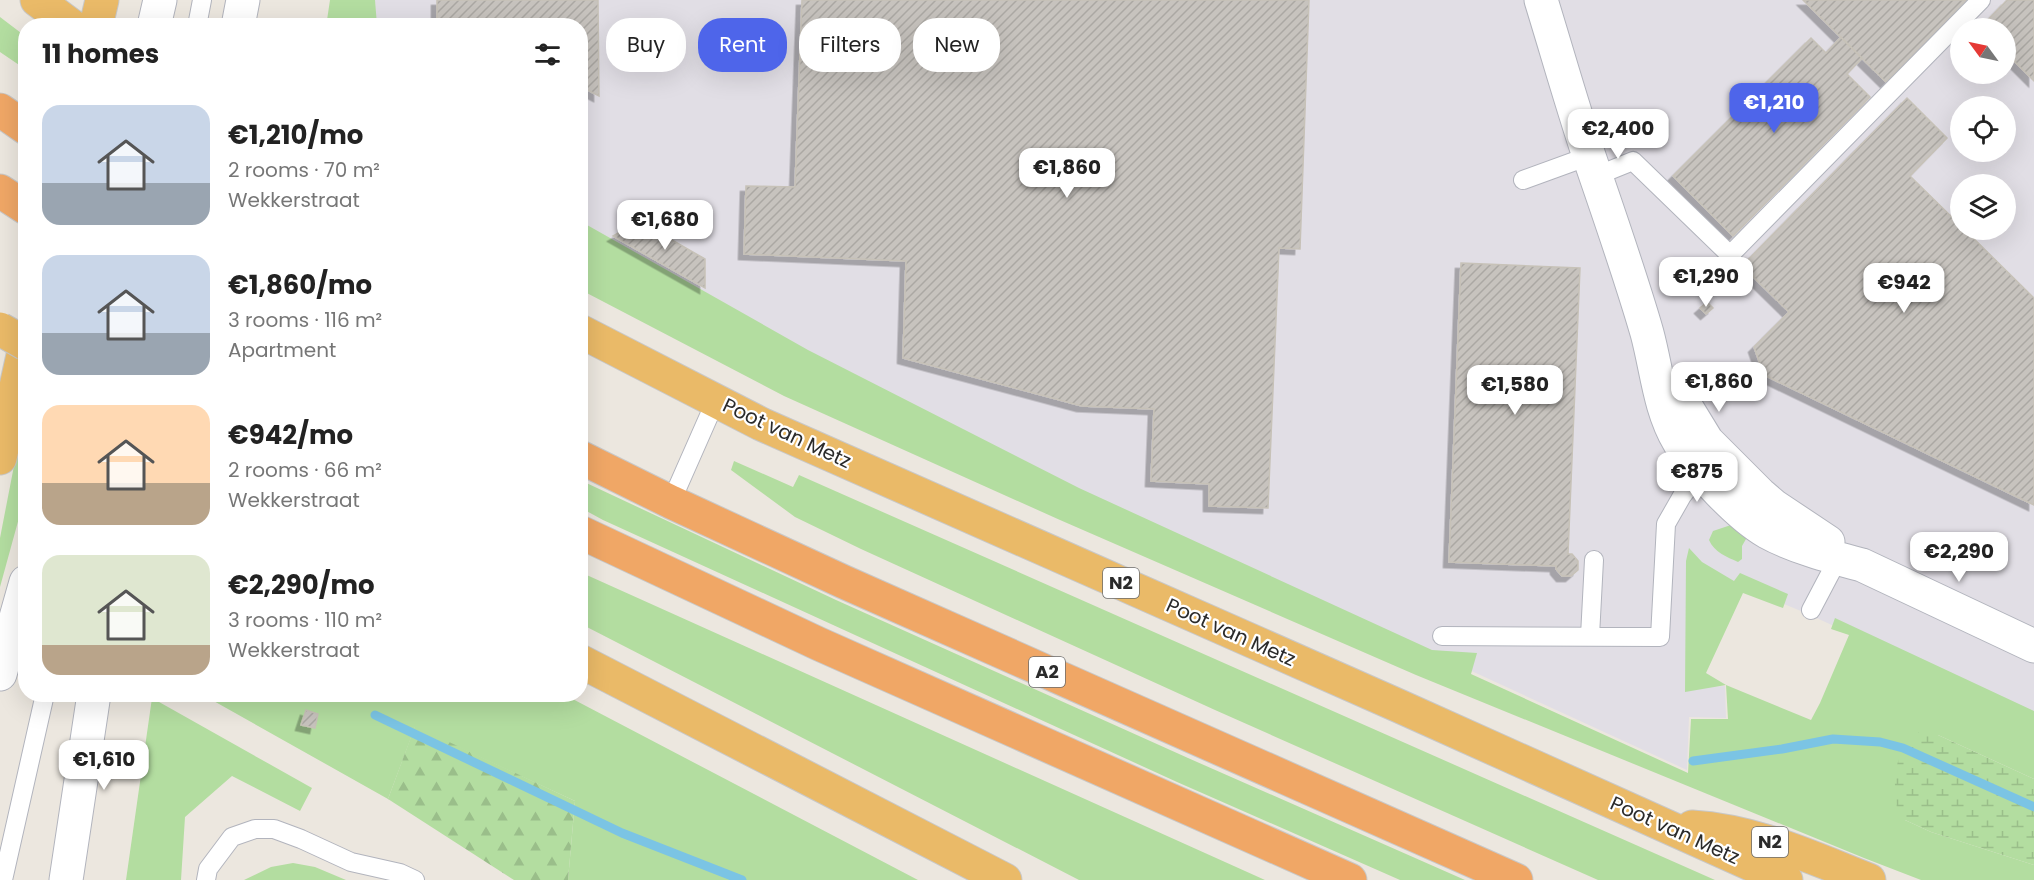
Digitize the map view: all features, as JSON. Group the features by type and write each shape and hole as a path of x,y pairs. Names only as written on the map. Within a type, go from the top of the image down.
{"highway":[{"path":"98,18 102,0"},
{"path":"0,110 18,122"},
{"path":"0,329 18,339"},
{"name":"Poot van Metz","path":"588,335 761,424 1786,880"},
{"path":"1,453 18,378"},
{"name":"A2","path":"588,461 844,582 1516,880"},
{"path":"588,536 819,644 1350,880"},
{"path":"588,665 1005,880"},
{"name":"N2","path":"1666,826 1714,828 1756,837 1869,880"}],"street":[{"path":"156,18 159,0"},
{"path":"240,18 243,0"},
{"path":"1541,0 1647,335 1697,427 1709,461 1847,558 2034,646"},
{"path":"0,674 18,610"},
{"path":"66,880 93,702"}],"lane":[{"path":"199,18 202,0"},
{"path":"1523,180 1593,166 1633,161 1730,255 1981,0"},
{"path":"671,502 716,400"},
{"path":"1442,636 1660,637 1666,524 1682,496 1709,461"},
{"path":"1811,610 1847,558"},
{"path":"1590,636 1594,560"},
{"path":"3,880 43,702"},
{"path":"206,880 208,869 232,837 255,829 274,829 351,862 400,873 416,880"},
{"path":"351,862 374,880"}],"shaded area":[{"path":"375,0 2034,0 2034,719 1808,614 1697,568 1690,688 1725,686 1726,718 1689,717 1687,770 1077,490 806,354 588,230 588,18 376,18"}],"green space":[{"path":"330,0 375,0 376,18 327,18"},
{"path":"0,17 18,31 18,64 0,52"},
{"path":"588,226 808,350 1079,488 1432,650 1477,653 1471,674 1688,773 1691,719 1728,719 1726,685 1811,720 1849,635 1831,629 1835,618 2034,711 2034,779 1938,735 1905,820 1931,832 2034,865 2034,880 1921,880 1864,858 1416,675 1060,520 784,396 588,294"},
{"path":"18,445 18,521 0,587 0,538"},
{"path":"734,461 793,487 799,475 1715,880 1598,880 1215,710 795,517 731,470"},
{"path":"588,484 836,600 1465,880 1400,880 1177,782 588,512"},
{"path":"1731,525 1750,532 1742,546 1742,559 1738,562 1717,551 1709,540 1713,531"},
{"path":"1689,548 1702,562 1734,581 1740,573 1788,594 1783,608 1743,593 1706,673 1726,685 1685,692 1686,561"},
{"path":"588,576 1265,880 1079,880 588,628"},
{"path":"151,702 159,702 312,788 300,811 232,776 185,817 181,880 126,880"},
{"path":"215,702 578,702 918,880 568,880 575,801 415,727 388,799"},
{"path":"415,726 575,801 568,880 514,880 388,799"},
{"path":"1919,732 1938,735 2034,779 2034,865 1931,832 1905,820 1897,810 1894,773 1903,748"},
{"path":"293,863 315,867 346,880 244,880 271,867"}],"building":[{"path":"437,0 598,0 599,96 588,90 588,18 437,18"},
{"path":"802,0 1309,0 1300,249 1279,248 1268,508 1209,506 1209,484 1151,481 1154,409 1082,406 903,358 906,261 744,254 746,186 795,187 799,72 901,72 901,18 801,18"},
{"path":"1803,0 1967,0 1886,82"},
{"path":"2007,0 2034,0 2034,81 2016,63 2016,18 1990,18"},
{"path":"1841,37 1862,58 1847,74 1870,97 1733,236 1673,176 1811,38 1826,53"},
{"path":"1907,98 1947,138 1910,176 1950,215 1950,240 1975,240 2034,298 2034,505 1764,375 1754,347 1789,312 1742,266"},
{"path":"639,221 705,259 705,288 613,236"},
{"path":"1461,263 1580,268 1568,554 1572,554 1578,561 1578,570 1571,576 1562,576 1556,566 1449,562"},
{"path":"1707,302 1713,308 1706,314 1700,308"},
{"path":"306,710 318,714 315,728 301,725"}],"waterway":[{"path":"375,715 622,833 742,880"},
{"path":"1693,761 1782,749 1833,739 1880,742 1903,748 2034,807"}]}
